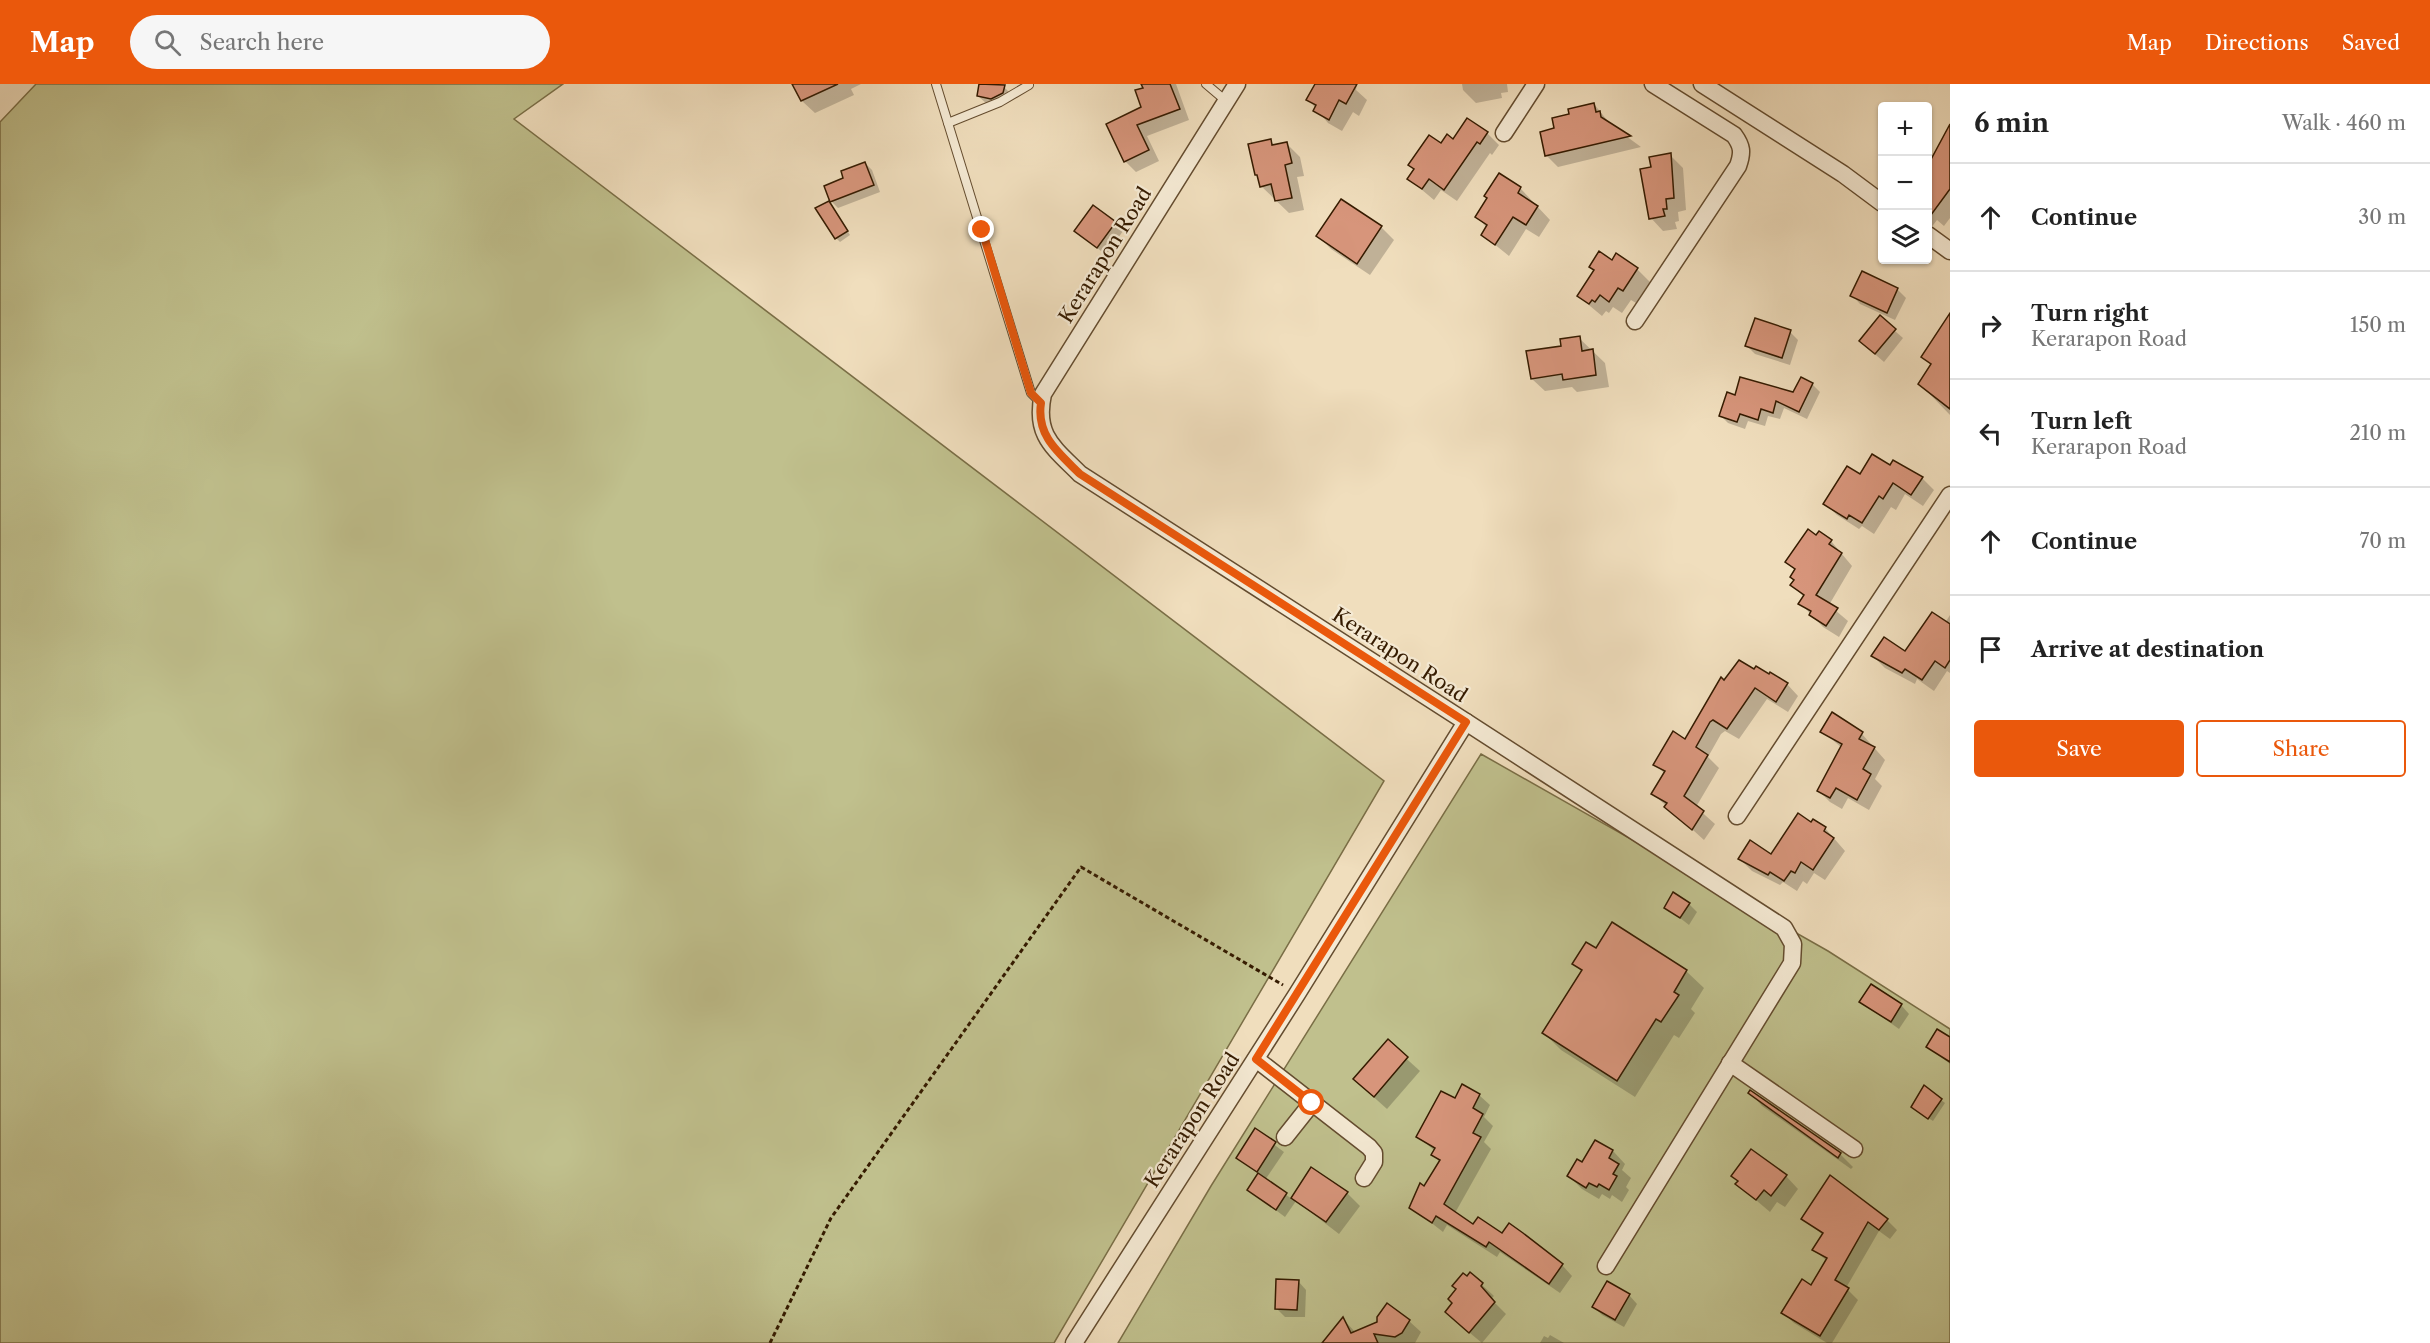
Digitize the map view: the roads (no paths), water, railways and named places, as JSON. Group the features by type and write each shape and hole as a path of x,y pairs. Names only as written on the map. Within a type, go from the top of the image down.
{"street":[{"name":"Kerarapon Road","path":"1074,1343 1256,1059 1466,722 1080,474 1049,443 1041,422 1043,394 1237,84"},
{"path":"1504,133 1536,84"},
{"path":"1635,321 1738,165 1742,154 1740,144 1734,135 1653,84"},
{"path":"1702,84 1843,174 1878,199"},
{"path":"1932,238 1950,251"},
{"path":"1737,816 1950,495"},
{"path":"1466,722 1788,932 1794,951 1792,963 1606,1266"},
{"path":"1256,1059 1374,1154 1374,1162 1365,1178"},
{"path":"1730,1063 1854,1149"},
{"path":"1285,1137 1312,1103"}],"lane":[{"path":"936,84 1031,393 1041,403"},
{"path":"1206,84 1226,101"},
{"path":"948,123 1000,102 1029,85"}]}
